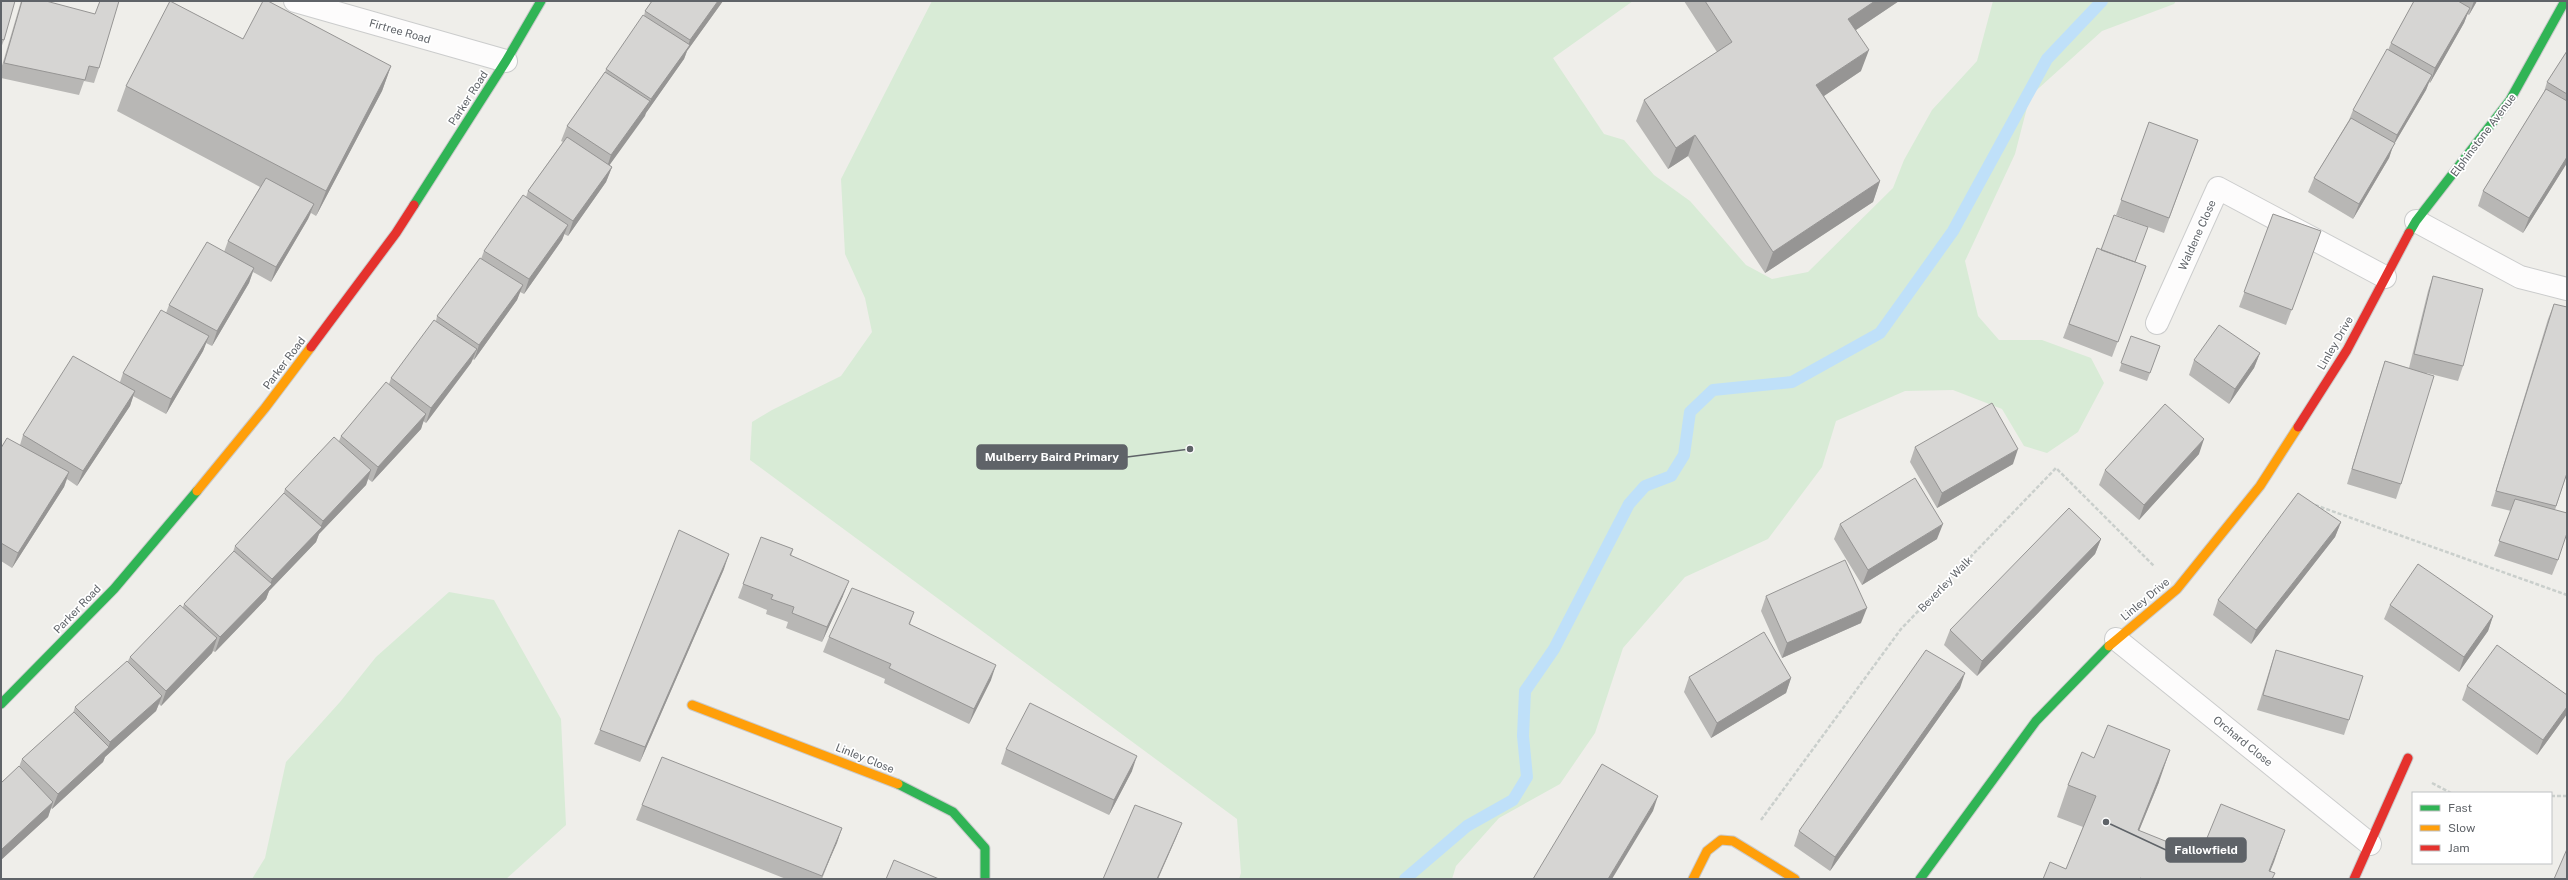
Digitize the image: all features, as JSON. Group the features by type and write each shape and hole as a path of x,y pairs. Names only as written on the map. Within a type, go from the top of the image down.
{"street":[{"name":"Firtree Road","path":"295,1 506,62"},
{"name":"Parker Road","path":"1,704 114,588 176,518 265,408 396,232 506,62 541,1"},
{"name":"Elphinstone Avenue","path":"2385,277 2416,221 2510,100 2565,1"},
{"name":"Waldene Close","path":"2157,323 2218,188 2385,277"},
{"path":"2416,221 2520,277 2567,289"},
{"name":"Linley Drive","path":"1920,879 1937,853 2036,722 2116,638 2177,589 2260,486 2347,350 2385,277"},
{"name":"Orchard Close","path":"2116,638 2370,844"},
{"name":"Linley Close","path":"692,705 817,751 906,787 953,812 985,848 985,879"},
{"path":"2354,879 2408,758"},
{"path":"1693,879 1707,851 1720,840 1734,841 1744,846 1795,879"}],"path":[{"name":"Beverley Walk","path":"1744,846 1777,796 1901,629 2056,468 2177,589"},
{"path":"2312,504 2567,595"},
{"path":"2552,796 2567,796"}],"green space":[{"path":"932,1 1633,1 1553,58 1604,134 1624,140 1654,175 1690,201 1746,265 1772,279 1808,272 1893,188 1904,160 1932,110 1977,61 1993,1 2176,1 2174,4 2102,31 2030,96 2015,154 1965,261 1978,316 1999,340 2042,340 2091,358 2104,383 2078,432 2047,453 2024,446 2002,409 1953,390 1905,391 1836,421 1822,467 1768,539 1685,577 1623,648 1595,733 1560,784 1499,818 1456,866 1452,879 1239,879 1241,873 1237,819 750,460 752,422 772,410 841,376 872,332 865,298 845,254 841,179"},
{"path":"449,592 494,600 561,719 566,825 506,879 252,879 265,858 286,762 340,702 376,657"}],"building":[{"path":"1,1 15,1 4,40 1,39"},
{"path":"22,1 46,1 95,14 100,1 119,1 99,68 89,66 85,80 4,63"},
{"path":"170,1 243,39 263,1 268,1 391,66 326,191 126,86"},
{"path":"652,1 718,1 690,40 645,11"},
{"path":"1705,1 1875,1 1848,19 1869,50 1816,85 1880,181 1773,252 1695,135 1676,148 1644,100 1732,42"},
{"path":"2414,1 2458,1 2470,8 2435,68 2391,43"},
{"path":"643,15 690,45 651,99 606,69"},
{"path":"2387,49 2432,75 2397,135 2353,110"},
{"path":"2567,51 2567,94 2547,82"},
{"path":"605,72 650,101 611,155 567,126"},
{"path":"2546,89 2567,101 2567,157 2529,218 2483,191"},
{"path":"2351,118 2395,143 2359,204 2314,178"},
{"path":"2149,122 2198,140 2169,218 2121,200"},
{"path":"567,137 612,167 573,221 528,191"},
{"path":"266,178 314,204 276,267 228,241"},
{"path":"523,195 568,225 529,279 484,251"},
{"path":"2273,214 2321,231 2292,310 2244,292"},
{"path":"2114,215 2148,227 2135,262 2101,250"},
{"path":"207,242 254,268 217,331 169,305"},
{"path":"2097,248 2146,266 2118,342 2069,324"},
{"path":"480,258 523,285 479,345 437,316"},
{"path":"2433,276 2483,289 2463,366 2414,354"},
{"path":"2554,304 2567,307 2567,473 2556,506 2496,491"},
{"path":"161,310 209,336 171,399 123,373"},
{"path":"434,320 477,349 431,408 391,378"},
{"path":"2219,325 2260,353 2235,389 2194,360"},
{"path":"2131,336 2160,346 2150,373 2121,363"},
{"path":"73,356 135,391 83,471 23,435"},
{"path":"2385,361 2434,376 2401,484 2352,469"},
{"path":"386,382 426,414 378,467 341,436"},
{"path":"1992,403 2018,449 1942,493 1915,447"},
{"path":"2165,404 2204,439 2144,505 2105,470"},
{"path":"334,437 371,470 323,521 285,489"},
{"path":"7,438 69,472 18,553 1,543 1,448"},
{"path":"1915,478 1943,524 1868,570 1840,524"},
{"path":"284,493 322,527 272,579 235,546"},
{"path":"2298,493 2341,522 2256,630 2218,600"},
{"path":"2515,499 2567,513 2567,533 2558,560 2499,541"},
{"path":"2069,508 2101,539 1982,661 1950,630"},
{"path":"679,530 729,554 645,747 600,730"},
{"path":"761,537 793,549 790,555 849,581 827,627 792,613 794,607 771,599 773,595 743,584"},
{"path":"234,551 272,584 220,637 184,604"},
{"path":"1845,560 1867,608 1787,643 1766,596"},
{"path":"2418,564 2493,616 2464,657 2390,605"},
{"path":"852,588 914,612 909,624 996,665 974,709 889,668 891,664 829,637"},
{"path":"180,605 217,638 166,691 130,657"},
{"path":"1764,632 1791,678 1717,723 1689,677"},
{"path":"2497,645 2567,695 2567,707 2543,740 2467,686"},
{"path":"1926,650 1965,673 1835,857 1799,831"},
{"path":"2276,650 2363,676 2349,720 2263,695"},
{"path":"127,661 162,696 110,742 75,707"},
{"path":"1030,703 1137,756 1114,800 1006,749"},
{"path":"74,712 109,747 58,794 22,759"},
{"path":"2108,725 2170,750 2138,830 2200,855 2221,804 2285,830 2269,871 2275,873 2272,879 2043,879 2050,862 2066,869 2096,796 2068,785 2082,752 2094,758"},
{"path":"662,757 842,828 822,876 642,805"},
{"path":"1602,764 1658,796 1608,879 1533,879"},
{"path":"19,766 53,802 2,849 1,783"},
{"path":"1135,805 1182,823 1157,879 1103,879"},
{"path":"2567,849 2567,879 2554,879"},
{"path":"894,860 939,879 886,879"}],"waterway":[{"path":"1405,879 1467,826 1513,800 1527,777 1523,736 1525,691 1554,649 1629,504 1645,486 1671,476 1684,455 1690,412 1713,390 1792,382 1880,333 1953,231 2047,59 2102,1"}],"traffic: fast":[{"path":"414,205 506,61 541,1"},
{"path":"2409,233 2416,221 2510,100 2565,1"},
{"path":"1,704 114,589 197,491"},
{"path":"1920,879 2036,721 2109,646"},
{"path":"898,784 953,812 985,848 985,879"}],"traffic: slow":[{"path":"197,491 265,408 311,347"},
{"path":"2109,646 2177,589 2260,486 2298,427"},
{"path":"692,705 898,784"},
{"path":"1693,879 1707,851 1721,840 1733,841 1795,879"}],"traffic: jam":[{"path":"311,347 396,233 414,205"},
{"path":"2298,427 2347,350 2409,233"},
{"path":"2354,879 2408,758"}],"place":[{"name":"Mulberry Baird Primary","path":"1190,449"},
{"name":"Fallowfield","path":"2106,822"}]}
